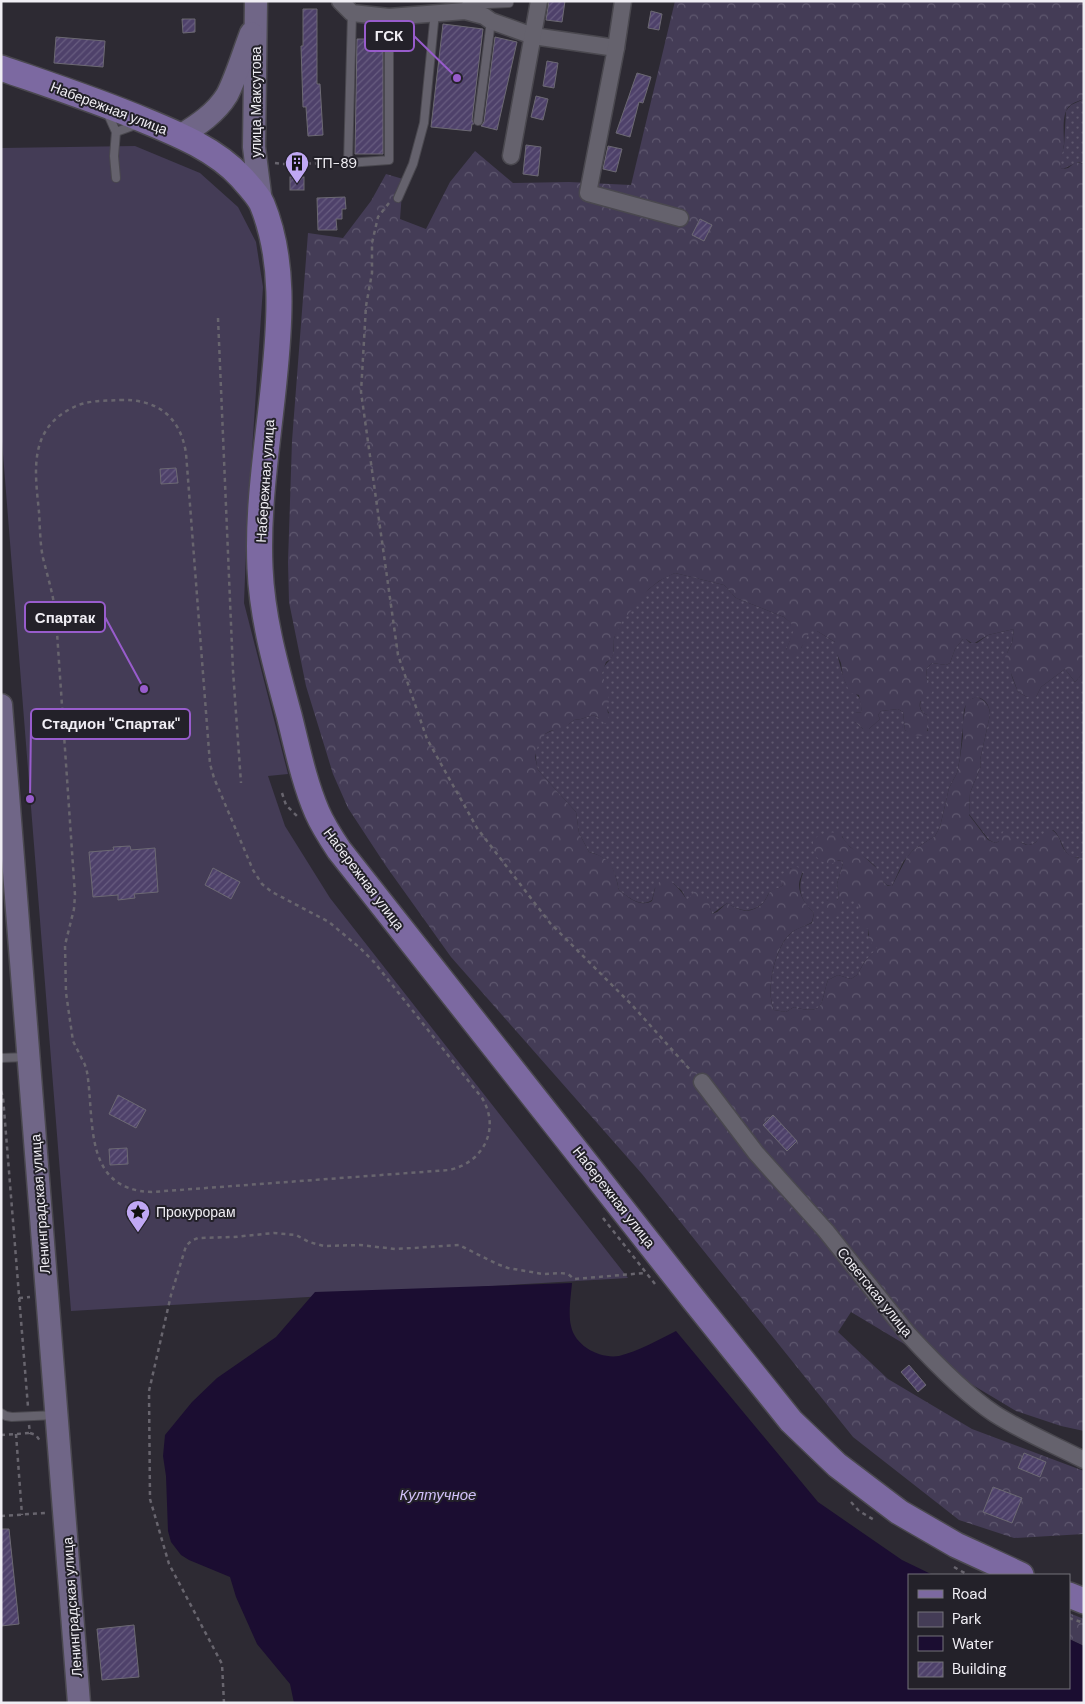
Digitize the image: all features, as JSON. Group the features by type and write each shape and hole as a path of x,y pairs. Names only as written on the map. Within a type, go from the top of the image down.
{"main road":[{"path":"180,136 199,125 211,114 226,95 256,11"},
{"name":"улица Максутова","path":"256,11 254,147 261,202"},
{"name":"Набережная улица","path":"1,68 102,103 201,146 241,176 261,202 276,259 279,304 260,523 262,591 270,644 312,797 324,825 339,850 694,1300 792,1421 837,1466 900,1512 956,1545 1019,1574"},
{"name":"Ленинградская улица","path":"1,705 5,785 29,1056 79,1703"},
{"path":"1070,1595 1084,1601"}],"street":[{"path":"340,1 352,13 389,17 435,12 466,6 491,21 533,36 616,48"},
{"path":"510,156 539,1"},
{"path":"623,1 616,48 588,193 680,218"},
{"name":"Советская улица","path":"702,1082 756,1153 826,1231 914,1341 970,1394 996,1414 1084,1460"}],"lane":[{"path":"466,6 509,3 509,1"},
{"path":"396,197 413,164 424,123 435,12"},
{"path":"352,13 348,163 389,160 389,17"},
{"path":"478,121 491,21"},
{"path":"102,103 116,132 114,156 116,178"},
{"path":"116,132 146,121"},
{"path":"1,1058 29,1056"},
{"path":"1,1413 6,1416 28,1417 57,1415"}],"path":[{"path":"282,164 348,163"},
{"path":"396,197 378,217 372,243 372,272 366,306 361,392 398,655 426,739 477,828 550,923 632,1005 702,1082"},
{"path":"218,318 231,633 241,783"},
{"path":"120,400 142,401 157,407 171,418 183,440 186,453 210,764 214,778 255,873 266,888 329,922 374,962 482,1098 489,1114 490,1125 487,1139 475,1158 466,1165 452,1169 144,1192 114,1179 98,1158 94,1144 87,1072 73,1044 70,1025 66,993 65,949 75,895 68,768 55,601 42,556 35,468 37,451 41,440 48,427 56,419 81,404 120,400"},
{"path":"1,1090 30,1433"},
{"path":"224,1703 222,1664 169,1564 150,1499 149,1391 170,1295 186,1246 198,1238 274,1233 296,1235 309,1242 324,1246 360,1245 412,1248 459,1245 508,1268 543,1274 568,1274 574,1279 645,1273"},
{"path":"19,1298 34,1296"},
{"path":"1,1435 30,1433 36,1435 40,1440 40,1449"},
{"path":"16,1434 22,1515"},
{"path":"1,1516 46,1514 45,1504"},
{"path":"1070,1618 1084,1623"}],"green space":[{"path":"675,1 1084,1 1084,99 1070,105 1065,113 1061,168 1068,168 1076,162 1084,164 1084,672 1075,682 1065,669 1041,687 1036,697 1027,697 1018,692 1005,657 1012,643 1014,629 988,635 973,644 963,639 955,649 950,663 946,665 932,663 927,668 926,677 932,684 933,689 931,694 920,702 920,708 927,715 928,721 928,728 924,736 912,735 905,730 903,712 898,709 881,711 878,715 880,719 869,729 863,729 855,722 855,713 862,712 859,695 850,693 835,650 835,642 817,631 810,631 798,652 792,657 789,656 786,650 795,627 784,617 736,598 724,585 675,573 659,581 649,589 621,623 614,638 613,655 606,662 602,673 608,693 609,701 607,707 609,720 605,724 593,715 574,720 564,728 550,731 545,734 538,745 535,757 538,770 576,812 579,833 589,852 603,857 611,865 619,890 634,901 648,903 652,901 656,887 665,879 674,884 687,900 695,891 707,897 712,914 727,903 741,910 749,910 758,907 764,902 771,891 783,885 780,880 782,874 795,866 802,869 799,889 804,900 814,913 812,922 793,931 780,948 771,981 771,1002 774,1010 786,1012 794,1007 812,1010 820,1005 828,980 838,975 851,979 857,975 865,961 877,948 870,940 869,929 859,927 858,901 842,901 840,914 836,917 828,914 825,905 829,899 837,900 839,897 837,884 843,863 842,860 829,864 820,860 813,848 813,841 825,833 839,833 850,847 860,853 882,873 883,882 888,886 892,886 907,857 913,850 935,836 940,827 949,788 957,773 966,703 976,697 986,703 990,715 980,760 981,766 970,793 969,815 988,840 996,843 1003,832 1008,830 1022,843 1030,845 1050,829 1055,832 1064,849 1071,856 1078,858 1084,851 1084,1431 1061,1426 1016,1411 851,1312 838,1332 888,1379 972,1429 1084,1471 1084,1534 1014,1538 959,1520 853,1437 642,1174 451,957 386,866 348,808 333,774 306,686 289,602 288,562 292,441 308,233 343,238 371,201 386,174 403,179 400,219 426,229 450,182 475,151 513,183 569,182 631,185"},
{"path":"1084,99 1084,164 1078,162 1063,169 1061,168 1060,160 1064,146 1066,111 1071,105"},
{"path":"135,146 200,173 238,207 256,242 263,287 247,526 244,603 288,774 268,776 285,826 330,898 628,1278 71,1311 1,429 1,148"},
{"path":"675,573 724,585 736,598 784,617 796,627 786,650 801,648 809,631 817,631 835,642 847,685 861,701 862,712 855,713 855,722 863,729 869,729 880,719 878,715 881,711 898,709 903,712 905,730 909,732 928,731 927,715 920,708 921,700 931,684 926,677 927,668 932,663 946,665 950,663 955,649 963,639 970,643 977,643 988,635 1014,629 1012,643 1007,653 1012,677 1018,692 1027,697 1036,697 1041,687 1065,669 1075,682 1084,672 1084,851 1080,857 1070,856 1066,852 1053,830 1033,844 1028,845 1017,841 999,841 996,843 989,840 969,814 970,793 981,766 980,760 990,715 987,703 979,698 971,700 964,710 957,773 949,788 940,827 935,836 913,850 903,862 892,886 885,884 875,866 852,849 842,836 830,864 842,860 843,863 837,884 839,897 837,900 826,901 858,901 869,929 868,935 878,948 865,961 857,975 851,979 838,975 828,980 822,1001 817,1008 812,1010 794,1007 786,1012 774,1010 771,1002 771,981 780,948 791,933 798,928 812,923 814,913 803,900 800,890 803,873 791,868 782,882 783,885 769,893 763,903 749,910 736,908 727,903 712,914 708,902 687,901 682,891 673,883 655,888 652,900 648,902 634,901 619,890 616,876 607,861 589,852 579,833 576,812 538,770 536,748 540,738 553,730 564,727 574,720 593,715 599,718 609,713 606,707 607,694 602,671 613,654 616,632 632,608 652,586"},
{"path":"1070,1613 1084,1619 1084,1646 1070,1639"}],"water":[{"name":"Култучное","path":"572,1283 570,1304 571,1326 578,1340 589,1350 604,1355 619,1356 641,1348 676,1331 818,1502 902,1560 931,1574 908,1574 908,1689 1070,1689 1070,1639 1084,1646 1084,1703 294,1703 290,1684 257,1644 236,1597 230,1577 189,1560 181,1555 171,1542 168,1531 166,1476 163,1456 165,1435 192,1402 217,1378 276,1337 315,1292"}],"building":[{"path":"549,1 565,1 562,22 546,20"},
{"path":"303,9 317,9 317,84 320,84 323,135 308,136 306,107 303,107 301,46 303,46"},
{"path":"651,11 662,14 659,30 648,28"},
{"path":"182,19 195,19 195,32 183,33"},
{"path":"443,24 483,29 472,120 474,124 472,124 471,131 431,127"},
{"path":"56,37 105,41 103,67 54,63"},
{"path":"495,37 517,42 497,130 481,126 484,122"},
{"path":"357,39 383,39 383,154 355,154"},
{"path":"547,61 558,63 554,88 543,86"},
{"path":"637,73 651,77 643,103 639,102 630,137 616,133"},
{"path":"536,96 548,99 543,120 531,117"},
{"path":"526,145 541,147 538,176 523,174"},
{"path":"608,146 622,149 616,172 603,169"},
{"name":"ТП-89","path":"290,177 304,177 304,190 290,190"},
{"path":"345,197 346,209 342,209 342,219 336,219 337,230 318,230 317,198"},
{"path":"700,219 712,225 704,241 692,235"},
{"path":"176,468 178,483 161,484 160,469"},
{"path":"130,846 131,850 155,848 158,892 134,894 135,898 118,900 118,895 93,897 89,852 114,850 113,847"},
{"path":"213,868 240,882 231,899 205,885"},
{"path":"118,1095 146,1110 136,1128 109,1114"},
{"path":"773,1115 797,1141 787,1151 763,1125"},
{"path":"127,1148 128,1164 110,1165 109,1149"},
{"path":"909,1365 926,1385 918,1392 901,1372"},
{"path":"1024,1453 1046,1462 1040,1477 1018,1468"},
{"path":"993,1487 1022,1498 1012,1523 983,1512"},
{"path":"1,1529 9,1529 19,1624 1,1626"},
{"path":"134,1625 139,1677 102,1680 97,1629"}],"place":[{"name":"ГСК","path":"457,78"},
{"name":"ТП-89","path":"297,184"},
{"name":"Спартак","path":"144,689"},
{"name":"Стадион \"Спартак\"","path":"30,799"},
{"name":"Прокурорам","path":"138,1233"}]}
